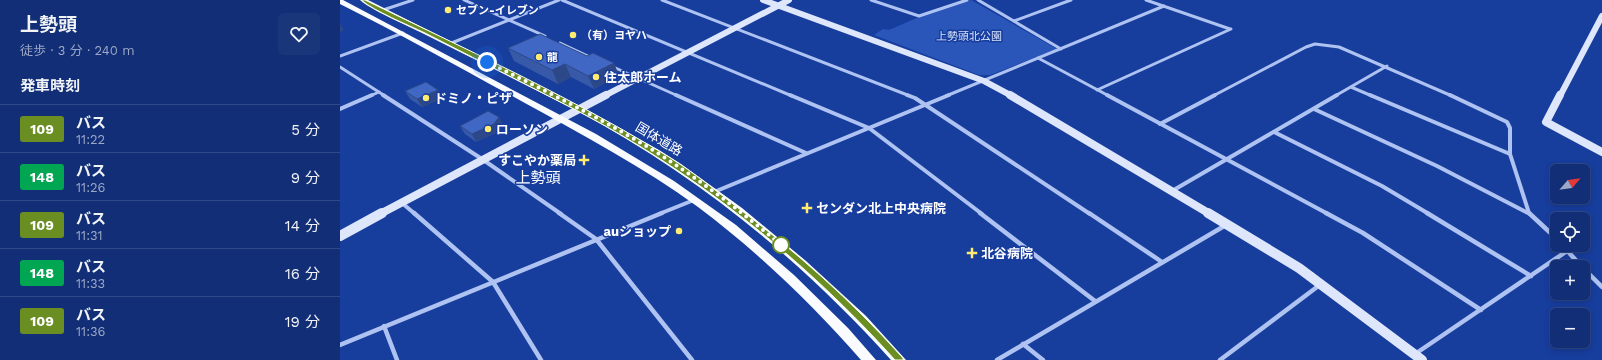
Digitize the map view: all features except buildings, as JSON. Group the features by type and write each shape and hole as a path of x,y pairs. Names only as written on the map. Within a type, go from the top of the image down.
{"main road":[{"name":"国体道路","path":"363,0 580,109 656,152 714,192 777,241 873,331 899,360"},
{"path":"340,1 403,33 561,119 639,163 694,200 758,250 843,332 869,360"}],"street":[{"path":"383,10 413,0"},
{"path":"464,0 596,59"},
{"path":"449,44 560,0 869,128 1095,301"},
{"path":"662,0 914,98 1162,262"},
{"path":"763,0 984,81 1041,112 1269,249 1321,284 1418,357 1481,310 1566,252"},
{"path":"340,236 482,159 789,0"},
{"path":"872,0 919,16 967,0"},
{"path":"978,0 1061,49"},
{"path":"1014,21 1071,0"},
{"path":"1097,90 1231,29 1146,0"},
{"path":"714,192 806,152 926,105 1164,6"},
{"path":"1602,16 1546,122 1602,152"},
{"path":"340,56 403,33"},
{"path":"1160,124 1315,44 1346,49 1500,117 1507,122 1510,128 1510,154 1529,213"},
{"path":"1038,58 1363,233 1481,310"},
{"path":"610,66 806,152"},
{"path":"1172,191 1387,66"},
{"path":"340,67 482,159 596,239 692,360"},
{"path":"1351,87 1510,154"},
{"path":"340,109 379,92"},
{"path":"1314,108 1437,166 1529,213 1550,232"},
{"path":"1274,132 1382,186 1531,276"},
{"path":"340,345 694,200"},
{"path":"402,202 492,282 541,360"},
{"path":"997,360 1227,224"},
{"path":"1568,252 1576,260"},
{"path":"1590,274 1602,287"},
{"path":"1220,360 1321,284"},
{"path":"384,326 397,360"},
{"path":"1023,344 1043,360"}],"green space":[{"name":"上勢頭北公園","path":"971,0 1057,49 990,75 979,75 874,35 883,29 889,30 919,17"}],"bus line":[{"name":"109","path":"363,0 580,109 656,152 686,172 777,241 873,331 899,360"}],"place":[{"name":"セブン-イレブン","path":"448,10"},
{"name":"（有）ヨヤハ","path":"573,35"},
{"name":"龍","path":"539,57"},
{"name":"住太郎ホーム","path":"596,77"},
{"name":"ドミノ・ピザ","path":"426,98"},
{"name":"ローソン","path":"488,129"},
{"name":"すこやか薬局","path":"584,160"},
{"name":"センダン北上中央病院","path":"807,208"},
{"name":"auショップ","path":"679,231"},
{"name":"北谷病院","path":"972,253"}],"district":[{"name":"上勢頭","path":"538,178"}],"route":[{"path":"487,62 580,109 656,152 714,192 781,245"}]}
